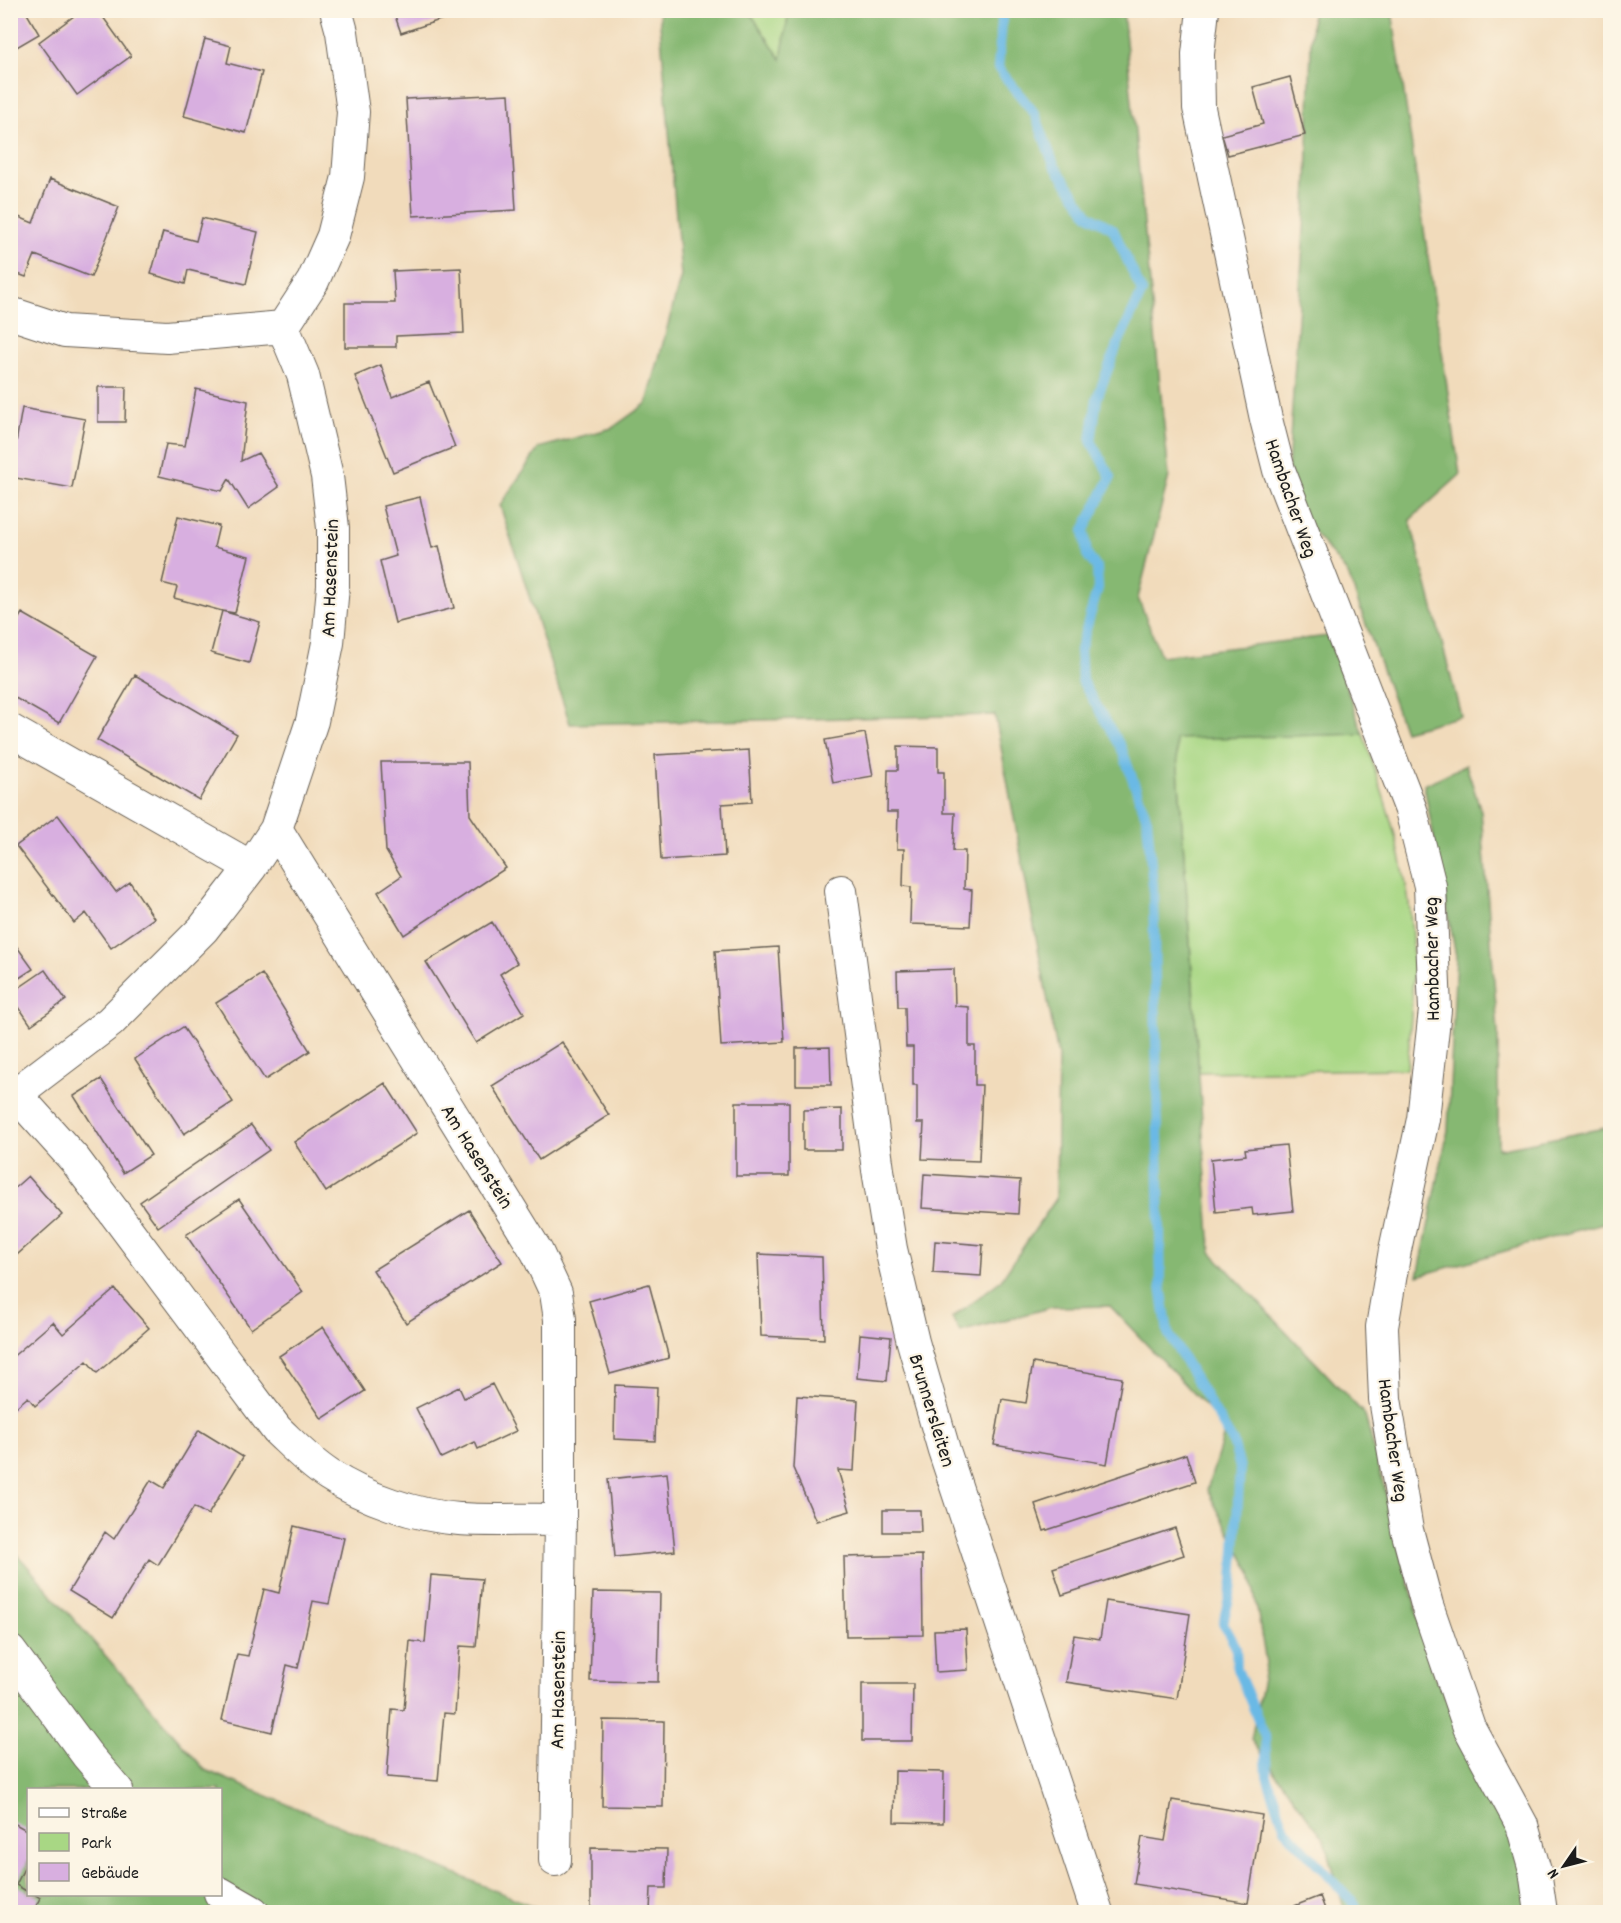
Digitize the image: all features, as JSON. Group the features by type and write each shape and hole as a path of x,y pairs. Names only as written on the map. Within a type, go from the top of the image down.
{"street":[{"path":"10,313 65,331 166,337 283,327 313,282 333,236 348,177 353,112 342,32 336,10"},
{"name":"Hambacher Weg","path":"1203,10 1198,54 1199,108 1266,419 1280,470 1411,810 1430,886 1435,1010 1423,1119 1395,1250 1382,1327 1385,1399 1407,1530 1427,1605 1469,1727 1522,1825 1535,1871 1541,1912"},
{"name":"Am Hasenstein","path":"283,327 303,375 327,476 333,528 333,586 328,643 312,721 276,829 251,867 203,929 110,1022 12,1093 75,1160 278,1430 302,1454 329,1475 383,1502 412,1510 457,1518 560,1520"},
{"path":"10,730 251,867"},
{"name":"Am Hasenstein","path":"276,829 537,1252 556,1293 560,1319 560,1520 555,1860"},
{"name":"Brunnersleiten","path":"841,891 878,1170 891,1249 913,1342 948,1461 1097,1912"},
{"path":"10,1651 87,1755 115,1788"},
{"path":"222,1894 252,1912"}],"green space":[{"path":"659,11 749,11 781,59 789,11 1123,11 1169,476 1138,598 1161,656 1328,636 1363,734 1176,739 1211,1252 1365,1415 1432,1669 1523,1859 1532,1912 1345,1912 1325,1840 1251,1740 1266,1663 1251,1573 1207,1490 1226,1428 1110,1306 1052,1307 960,1332 952,1318 1000,1281 1056,1199 1058,1056 995,715 570,724 500,505 539,448 612,428 647,403 681,276"},
{"path":"749,11 789,11 781,60"},
{"path":"1312,11 1392,11 1460,475 1410,520 1461,716 1404,731 1348,574 1286,498 1307,185"},
{"path":"1363,734 1394,830 1410,912 1413,980 1407,1069 1199,1072 1176,738"},
{"path":"1466,765 1481,811 1498,1032 1498,1149 1610,1127 1610,1221 1418,1276 1448,1130 1456,956 1424,785"},
{"path":"10,1546 205,1770 547,1912 11,1912"}],"building":[{"path":"10,10 25,10 39,34 10,51"},
{"path":"82,10 98,10 131,56 77,95 39,42"},
{"path":"393,10 467,10 467,11 401,33"},
{"path":"205,39 231,46 227,63 262,72 246,133 184,116"},
{"path":"1290,77 1305,135 1228,155 1222,135 1263,124 1253,87"},
{"path":"509,94 516,210 413,216 406,99"},
{"path":"50,179 119,207 91,277 35,255 26,277 10,271 10,225 14,215 33,223"},
{"path":"202,218 258,232 246,284 188,270 185,284 151,274 163,232 196,241"},
{"path":"461,268 464,333 396,336 396,347 345,347 345,303 395,303 393,271"},
{"path":"381,365 392,397 429,382 455,447 393,472 355,376"},
{"path":"98,387 126,387 125,422 98,422"},
{"path":"196,389 248,401 241,461 258,453 279,487 248,509 229,479 222,491 159,476 166,444 185,446"},
{"path":"22,408 85,419 72,488 10,477"},
{"path":"420,497 432,548 439,546 454,608 395,623 380,561 396,556 383,506"},
{"path":"178,516 219,526 214,547 249,556 235,613 174,598 177,587 162,583"},
{"path":"222,611 260,622 249,663 211,653"},
{"path":"22,613 97,656 59,723 10,695 10,633"},
{"path":"135,675 237,734 199,800 97,740"},
{"path":"865,733 873,776 833,783 825,740"},
{"path":"898,746 938,747 938,772 944,772 944,813 955,813 953,851 965,851 964,889 972,890 970,926 910,924 911,887 903,886 904,849 897,849 898,812 887,812 888,770 898,770"},
{"path":"749,750 752,802 722,804 725,856 661,860 655,755"},
{"path":"381,762 468,762 470,815 506,868 404,935 378,892 401,876 386,851"},
{"path":"58,815 116,892 130,882 154,918 111,948 86,913 74,923 16,846"},
{"path":"492,922 517,963 500,974 524,1013 476,1043 426,962"},
{"path":"10,937 33,969 10,984"},
{"path":"778,947 784,1042 721,1046 715,951"},
{"path":"954,969 955,1006 969,1007 969,1046 975,1046 975,1085 982,1085 979,1161 922,1159 924,1123 917,1123 917,1085 913,1085 913,1047 906,1047 905,1007 898,1007 897,971"},
{"path":"45,970 66,1000 31,1025 10,994"},
{"path":"262,974 310,1051 265,1080 216,1003"},
{"path":"183,1027 233,1102 184,1134 135,1059"},
{"path":"562,1042 609,1115 539,1160 492,1086"},
{"path":"830,1047 831,1085 796,1085 796,1048"},
{"path":"101,1079 151,1155 123,1173 74,1096"},
{"path":"385,1083 417,1133 326,1192 294,1142"},
{"path":"736,1102 789,1102 789,1176 736,1176"},
{"path":"842,1109 842,1150 803,1150 803,1110"},
{"path":"251,1125 269,1150 158,1227 140,1202"},
{"path":"1286,1145 1293,1211 1253,1215 1252,1208 1216,1212 1211,1159 1246,1155 1245,1149"},
{"path":"924,1174 1020,1180 1018,1214 922,1208"},
{"path":"28,1176 62,1215 10,1261 10,1192"},
{"path":"239,1199 303,1292 251,1329 186,1235"},
{"path":"469,1210 502,1262 406,1323 373,1270"},
{"path":"935,1241 983,1245 981,1276 933,1273"},
{"path":"758,1254 822,1257 824,1339 761,1336"},
{"path":"649,1284 669,1358 610,1374 589,1301"},
{"path":"115,1289 149,1328 97,1373 87,1361 35,1406 28,1397 10,1412 10,1359 53,1322 63,1334"},
{"path":"323,1327 365,1391 322,1419 279,1356"},
{"path":"860,1334 891,1337 887,1381 857,1378"},
{"path":"1033,1363 1122,1378 1107,1464 994,1445 1002,1399 1026,1403"},
{"path":"492,1384 516,1431 478,1449 475,1442 441,1458 416,1408 459,1387 464,1398"},
{"path":"615,1385 657,1387 655,1441 614,1439"},
{"path":"797,1396 858,1400 854,1471 838,1470 850,1511 816,1521 793,1468"},
{"path":"199,1430 243,1457 208,1515 194,1507 158,1565 149,1559 113,1618 69,1591 105,1532 114,1539 151,1480 164,1488"},
{"path":"1186,1454 1195,1482 1044,1531 1035,1504"},
{"path":"667,1473 675,1551 615,1557 608,1479"},
{"path":"883,1510 920,1510 921,1532 883,1532"},
{"path":"294,1526 344,1538 329,1604 313,1601 298,1668 287,1665 272,1732 222,1720 237,1654 248,1656 264,1589 279,1593"},
{"path":"1175,1528 1184,1555 1062,1595 1053,1568"},
{"path":"922,1555 923,1635 846,1636 844,1557"},
{"path":"431,1575 482,1579 476,1647 460,1646 455,1714 444,1713 438,1781 387,1777 392,1709 404,1710 410,1641 425,1643"},
{"path":"593,1592 660,1593 658,1682 590,1681"},
{"path":"1106,1601 1190,1614 1177,1699 1066,1682 1074,1635 1100,1639"},
{"path":"966,1629 968,1670 936,1672 934,1630"},
{"path":"862,1684 913,1684 912,1741 862,1741"},
{"path":"603,1720 664,1721 663,1807 602,1806"},
{"path":"895,1771 944,1772 943,1823 894,1822"},
{"path":"1172,1800 1262,1815 1248,1903 1134,1884 1142,1837 1165,1841"},
{"path":"10,1821 27,1830 27,1862 16,1885 27,1891 27,1896 40,1898 33,1912 10,1912"},
{"path":"591,1848 667,1849 666,1888 651,1888 650,1912 591,1912"},
{"path":"1320,1896 1326,1912 1279,1912"}],"waterway":[{"path":"1003,10 998,68 1035,114 1054,165 1089,215 1113,229 1142,292 1116,348 1097,398 1091,441 1111,477 1084,530 1087,555 1097,568 1098,588 1080,650 1082,681 1121,747 1147,819 1153,885 1161,1286 1168,1333 1233,1442 1240,1468 1233,1582 1223,1623 1236,1647 1237,1669 1265,1736 1267,1776 1285,1829 1351,1900 1358,1912"}]}
